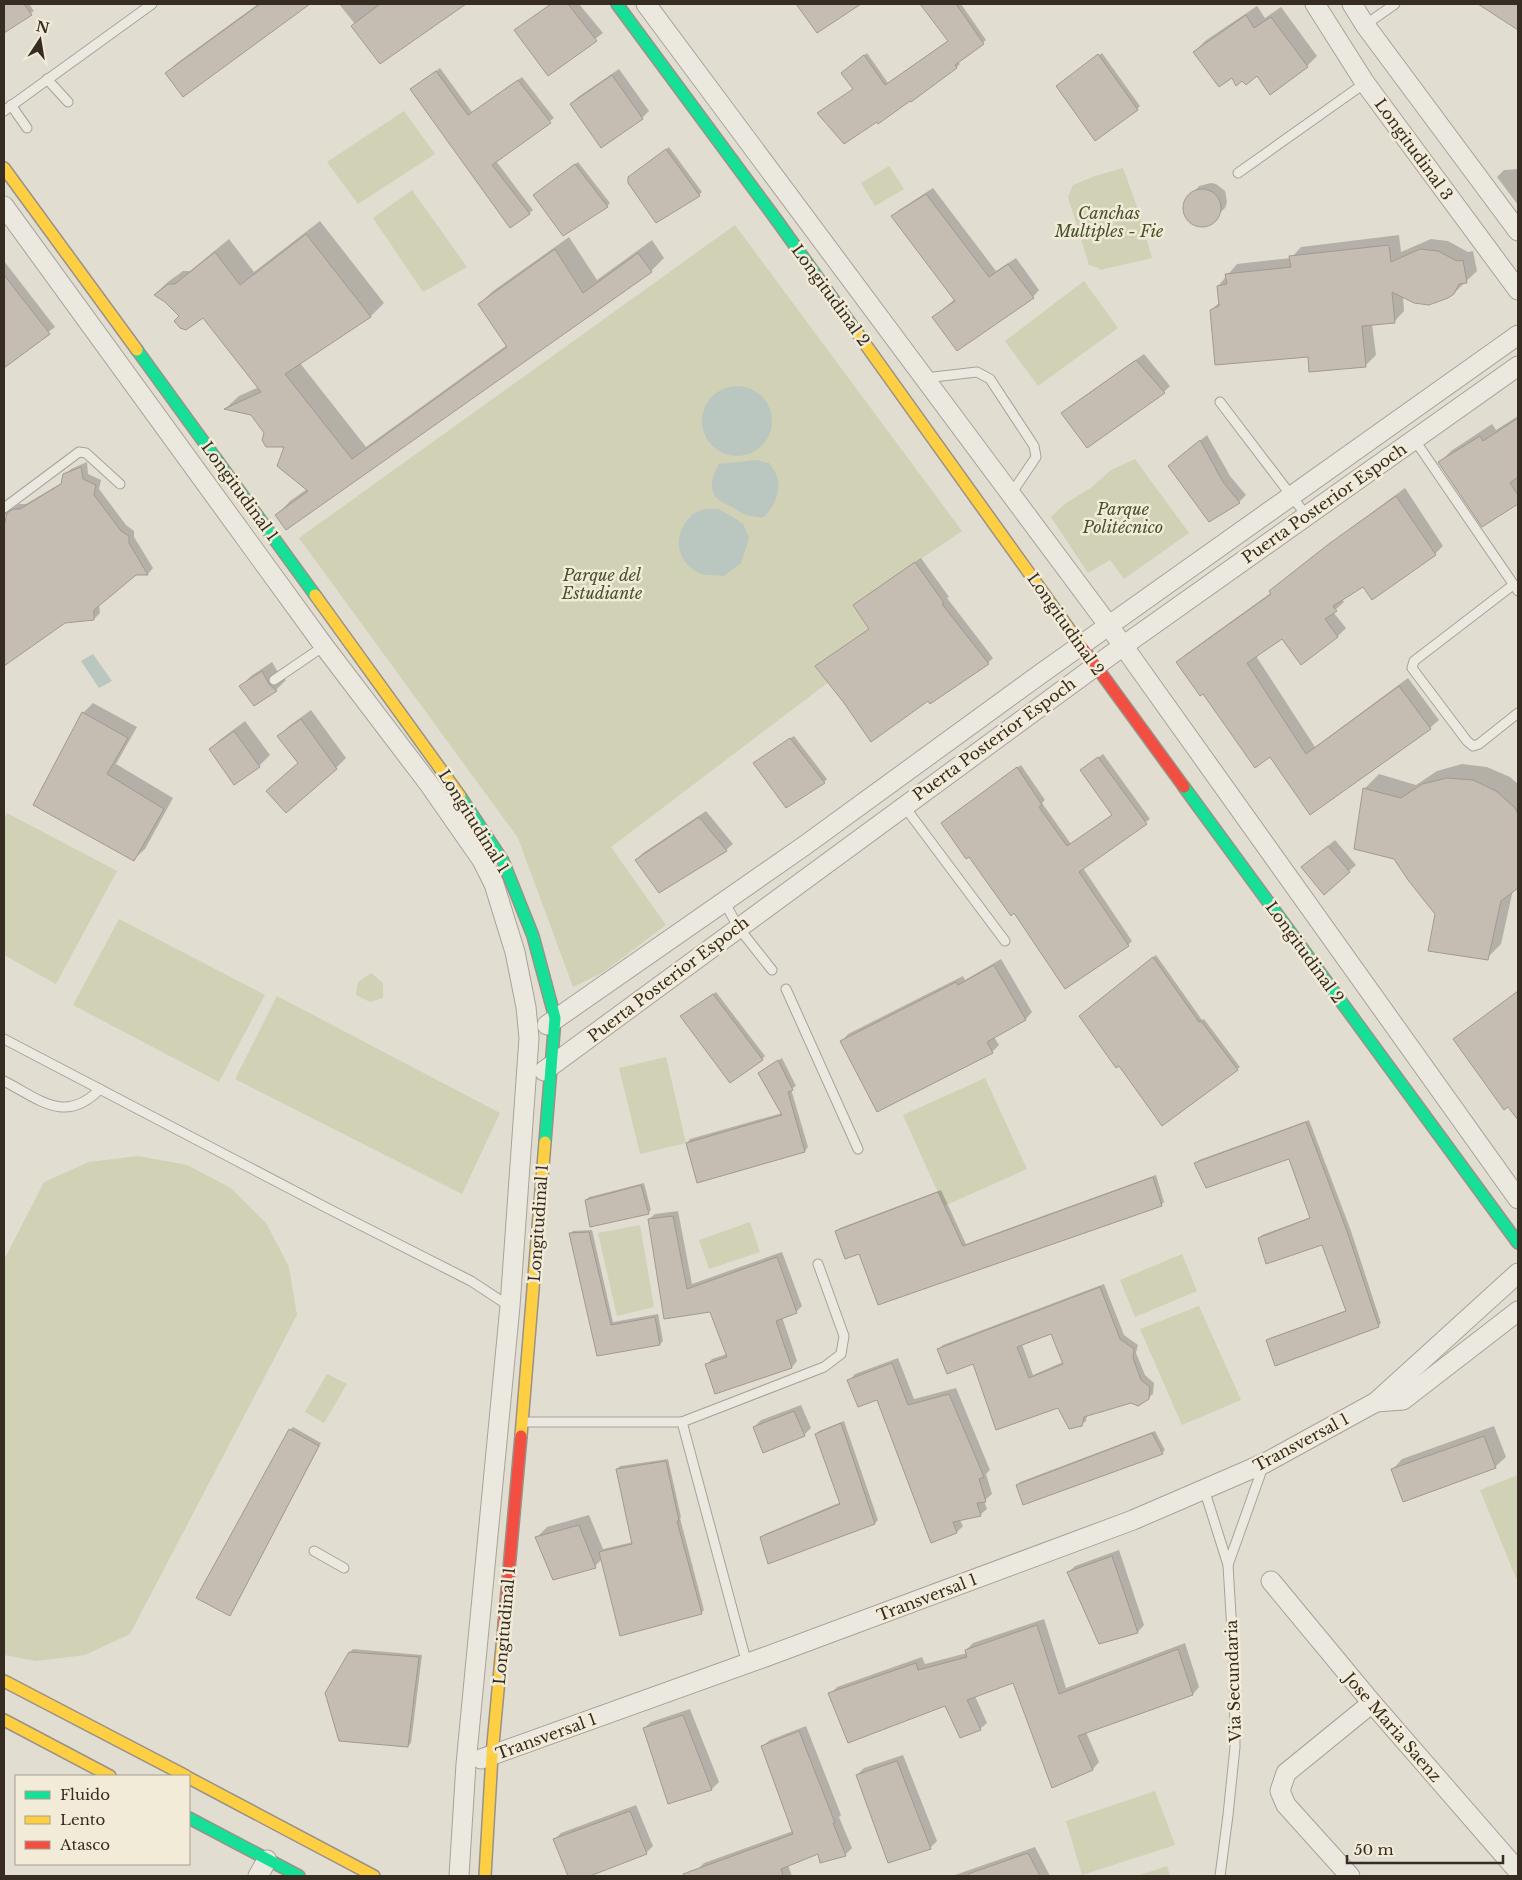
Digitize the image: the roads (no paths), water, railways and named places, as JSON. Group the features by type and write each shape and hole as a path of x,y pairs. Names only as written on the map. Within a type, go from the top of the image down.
{"street":[{"name":"Longitudinal 2","path":"616,4 728,154 1082,645 1095,666 1518,1243"},
{"name":"Longitudinal 2","path":"646,4 1109,626 1518,1200"},
{"name":"Longitudinal 3","path":"1315,4 1365,82 1518,290"},
{"path":"1352,4 1365,25 1518,230"},
{"path":"728,154 746,138"},
{"name":"Longitudinal 1","path":"4,168 445,773 503,861 533,936 554,1020 511,1423 466,1764 459,1876"},
{"name":"Longitudinal 1","path":"4,206 324,646 429,784 482,860 494,884 515,952 530,1038 510,1306 511,1423 485,1876"},
{"name":"Puerta Posterior Espoch","path":"530,1038 804,846 1290,496 1518,335"},
{"name":"Puerta Posterior Espoch","path":"526,1086 738,927 1095,666 1518,366"},
{"path":"1244,870 1270,852"},
{"name":"Transversal 1","path":"466,1764 747,1664 1133,1520 1264,1463 1376,1402 1518,1273"},
{"name":"Transversal 1","path":"1376,1402 1402,1400 1518,1311"},
{"name":"Jose Maria Saenz","path":"1271,1582 1372,1704 1518,1871"},
{"path":"4,1681 183,1775"},
{"path":"1350,1876 1286,1805 1280,1791 1286,1773 1372,1704"},
{"path":"4,1720 108,1775"},
{"path":"190,1779 374,1876"},
{"path":"190,1819 299,1876"},
{"path":"258,1876 267,1860"}],"lane":[{"path":"28,128 7,108 152,4"},
{"path":"1365,25 1395,4"},
{"path":"47,79 68,102"},
{"path":"1238,173 1365,82"},
{"path":"88,284 98,278"},
{"path":"924,378 977,372 990,379 1034,446 1036,457 1011,494"},
{"path":"1220,402 1306,515"},
{"path":"1414,439 1516,588 1414,660 1412,668 1467,741 1473,746 1479,744 1518,713"},
{"path":"4,508 79,452 86,453 120,484"},
{"path":"274,680 324,646"},
{"path":"904,806 1005,941"},
{"path":"724,901 738,927 772,970"},
{"path":"786,990 858,1149"},
{"path":"4,1039 471,1281 510,1306"},
{"path":"4,1081 51,1106 63,1108 77,1105 92,1097 100,1089"},
{"path":"511,1423 682,1422 824,1367 842,1354 844,1336 818,1264"},
{"path":"682,1422 747,1664"},
{"path":"1228,1565 1264,1463"},
{"name":"Via Secundaria","path":"1204,1490 1228,1565 1234,1665 1235,1747 1220,1876"},
{"path":"314,1551 344,1568"}],"park label":[{"name":"Canchas Multiples - Fie","path":"1109,222"},
{"name":"Parque Politécnico","path":"1123,518"},
{"name":"Parque del Estudiante","path":"602,584"}]}
